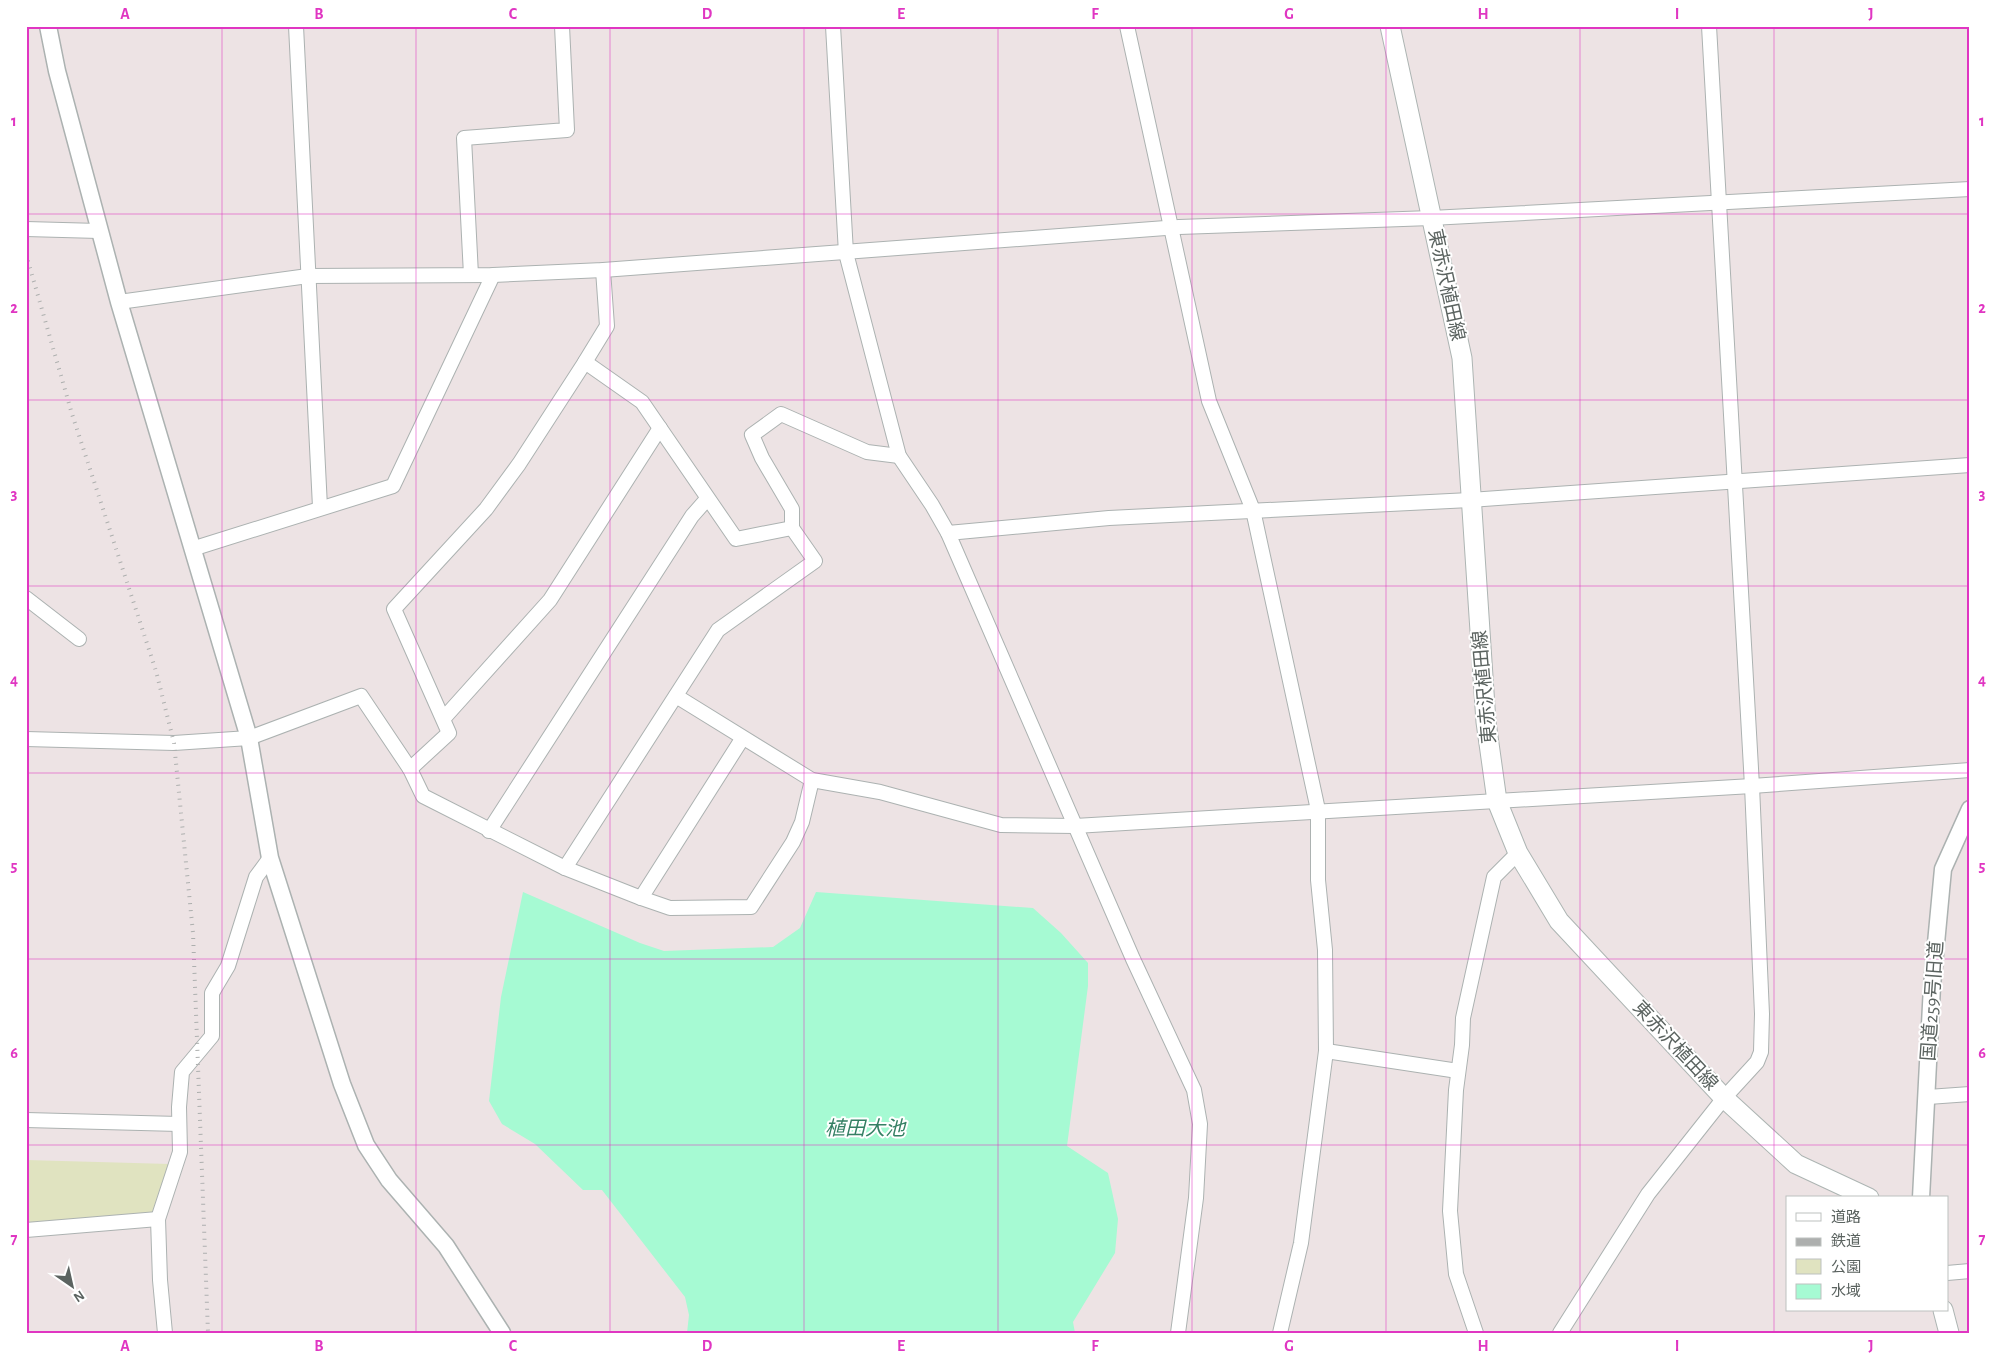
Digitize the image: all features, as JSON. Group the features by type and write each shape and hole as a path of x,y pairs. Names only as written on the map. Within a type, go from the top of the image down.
{"main road":[{"name":"東赤沢植田線","path":"1390,26 1462,358 1486,722 1497,801 1518,853 1558,921 1724,1098 1796,1164 1865,1196"},
{"path":"1944,1312 1949,1333"}],"street":[{"path":"48,26 57,71 99,232 192,549 227,658 249,738 270,858 330,1046 366,1145 389,1180 446,1246 502,1333"},
{"path":"296,26 320,508"},
{"path":"471,275 464,138 567,130 562,26"},
{"path":"833,26 846,253 899,456 932,505 948,533 1132,959 1194,1090 1200,1124 1196,1198 1178,1333"},
{"path":"1126,26 1209,401 1253,510 1318,810 1318,880 1325,950 1326,1051 1301,1243 1280,1333"},
{"path":"1560,1333 1648,1194 1724,1098 1757,1062 1761,1052 1762,1014 1752,786 1709,26"},
{"path":"119,302 308,276 493,275 603,270 1172,228 1431,218 1970,189"},
{"path":"26,229 99,232"},
{"path":"410,769 448,733 444,718 394,609 486,509 519,464 585,362 606,326 603,270"},
{"path":"192,549 393,486 493,275"},
{"path":"585,362 642,402 736,539 792,528"},
{"path":"565,868 718,630 815,561 792,528 792,509 762,458 752,435 780,414 867,452 899,456"},
{"path":"444,718 550,600 660,428"},
{"path":"948,533 1109,518 1470,500 1970,465"},
{"path":"489,831 692,516 707,498"},
{"path":"26,598 79,639"},
{"path":"26,739 174,743 249,738 361,696 410,769 423,796 565,868 670,908 751,907 794,842 802,822 812,780"},
{"path":"676,696 742,739 812,780 880,792 1000,825 1075,826 1318,810 1752,786 1970,770"},
{"path":"641,898 742,739"},
{"name":"国道259号旧道","path":"1921,1196 1928,1097 1932,986 1943,869 1970,809"},
{"path":"1476,1333 1456,1274 1450,1211 1458,1071 1462,1045 1463,1018 1494,878 1518,853"},
{"path":"165,1333 160,1280 158,1219 180,1152 179,1124 182,1072 212,1036 212,993 228,966 256,877 270,858"},
{"path":"1326,1051 1458,1071"},
{"path":"1928,1097 1970,1094"},
{"path":"26,1120 179,1124"},
{"path":"26,1230 158,1219"},
{"path":"1948,1272 1970,1271"}],"green space":[{"path":"26,1160 170,1164 154,1214 26,1223"}],"water":[{"name":"植田大池","path":"523,892 640,943 664,951 773,947 800,928 816,892 1033,908 1061,933 1088,963 1088,986 1067,1146 1108,1173 1118,1219 1115,1253 1073,1322 1075,1333 687,1333 689,1315 685,1297 602,1190 583,1190 535,1144 502,1124 489,1101 501,997"}],"railway":[{"path":"26,254 72,414 156,671 174,743 193,933 208,1333"}]}
